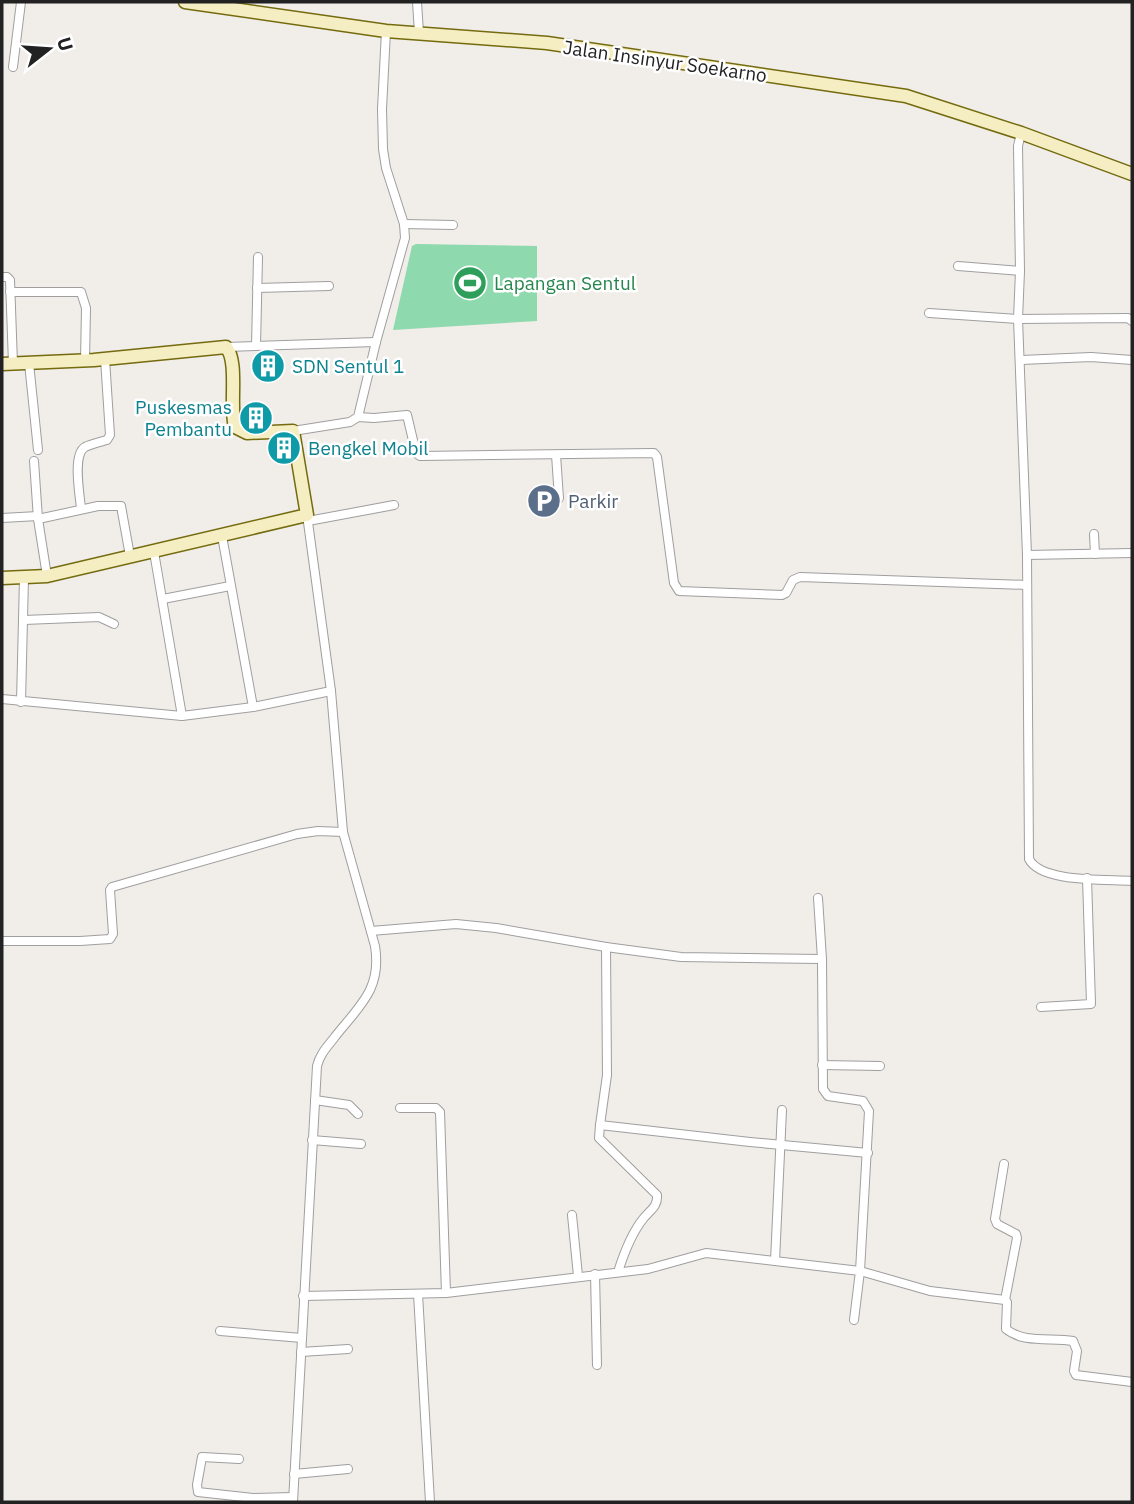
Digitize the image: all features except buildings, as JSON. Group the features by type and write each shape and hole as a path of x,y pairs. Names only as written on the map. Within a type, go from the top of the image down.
{"main road":[{"name":"Jalan Insinyur Soekarno","path":"185,2 386,32 547,43 906,96 1021,133 1132,174"},
{"path":"2,578 47,576 307,518 293,431 247,433 235,427 232,407 232,355 226,347 105,359 8,364"}],"street":[{"path":"13,67 21,2"},
{"path":"417,2 419,33"},
{"path":"358,417 376,342 403,251 404,224 386,168 383,149 386,32"},
{"path":"1021,133 1018,146 1018,319 1027,555 1029,859 1045,873 1132,881"},
{"path":"404,224 453,225"},
{"path":"256,345 258,257"},
{"path":"958,266 1020,271"},
{"path":"2,277 9,278 10,292 8,364"},
{"path":"257,288 329,286"},
{"path":"10,292 81,292 86,308 85,360"},
{"path":"929,313 1018,319 1128,318 1132,321"},
{"path":"226,347 376,342"},
{"path":"1021,360 1091,357 1132,360"},
{"path":"81,509 77,464 79,455 84,448 107,440 110,435 105,359"},
{"path":"29,363 38,450"},
{"path":"293,431 350,422 358,417 407,415 416,453 420,456 656,455 674,583 679,591 782,595 786,593 790,583 800,577 1027,585"},
{"path":"556,456 559,498"},
{"path":"34,461 38,518 47,576"},
{"path":"239,1459 201,1459 197,1490 213,1499 293,1500 312,1140 319,1059 361,1007 375,978 377,961 343,832 331,691 307,518 394,505"},
{"path":"2,518 38,518 98,506 121,506 130,556"},
{"path":"1094,534 1095,554"},
{"path":"222,536 253,707"},
{"path":"154,552 182,716"},
{"path":"1027,555 1132,553"},
{"path":"21,702 24,578"},
{"path":"163,599 230,586"},
{"path":"24,620 99,617 114,624"},
{"path":"2,699 182,716 253,707 331,691"},
{"path":"2,941 110,939 113,934 112,887 297,834 343,832"},
{"path":"1041,1007 1091,1004 1087,878"},
{"path":"818,898 822,959 823,1089 825,1094 863,1101 868,1107 860,1271 854,1320"},
{"path":"371,931 456,924 496,928 606,947 710,959 822,959"},
{"path":"606,947 607,1075 598,1138 653,1190 658,1200 635,1231 618,1272"},
{"path":"822,1065 880,1066"},
{"path":"315,1100 349,1105 358,1114"},
{"path":"400,1108 436,1108 440,1112 446,1293"},
{"path":"775,1261 782,1110"},
{"path":"600,1125 867,1153"},
{"path":"312,1140 361,1144"},
{"path":"1004,1164 995,1219 998,1224 1016,1234 1017,1238 1005,1300 1007,1331 1048,1341 1072,1341 1077,1346 1074,1371 1076,1375 1132,1382"},
{"path":"572,1215 578,1276"},
{"path":"303,1296 446,1293 656,1268 706,1253 860,1271 930,1291 1005,1300"},
{"path":"595,1274 597,1365"},
{"path":"418,1294 430,1502"},
{"path":"220,1331 302,1338"},
{"path":"301,1352 348,1349"},
{"path":"294,1475 348,1469"}],"green space":[{"name":"Lapangan Sentul","path":"412,246 537,246 537,321 393,330"}],"place":[{"name":"Lapangan Sentul","path":"470,283"},
{"name":"SDN Sentul 1","path":"268,366"},
{"name":"Puskesmas Pembantu","path":"256,418"},
{"name":"Bengkel Mobil","path":"284,448"},
{"name":"Parkir","path":"544,501"}]}
